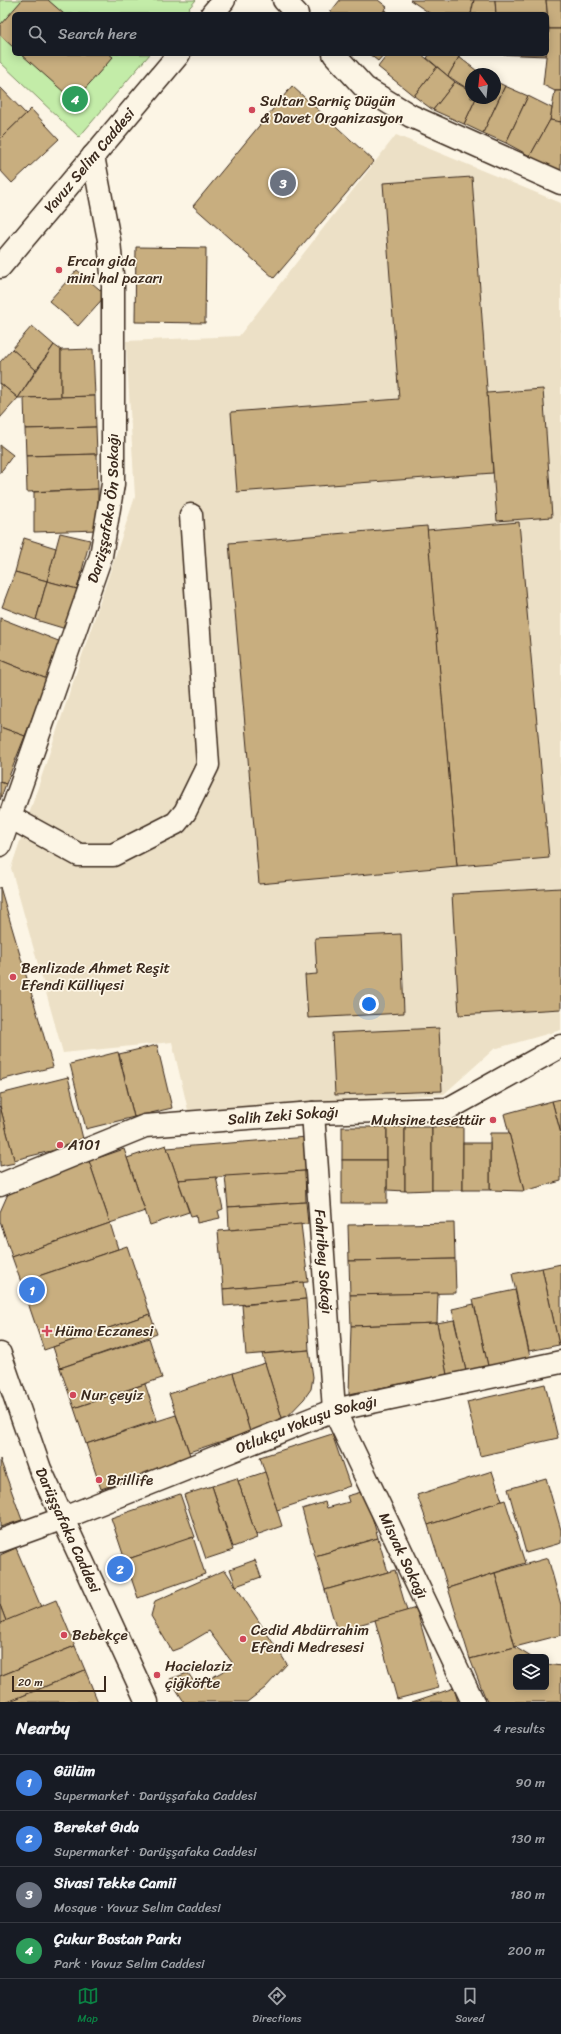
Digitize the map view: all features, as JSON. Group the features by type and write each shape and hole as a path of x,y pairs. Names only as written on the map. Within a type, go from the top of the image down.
{"street":[{"path":"214,12 224,0"},
{"path":"284,0 295,12"},
{"name":"Yavuz Selim Caddesi","path":"0,267 177,56"},
{"path":"336,56 365,88 411,116 561,183"},
{"name":"Darüşşafaka Ön Sokağı","path":"0,844 101,556 113,484 113,286 109,240 94,156"},
{"path":"10,817 79,855 113,855 176,823 185,812 208,765 191,516"},
{"name":"Salih Zeki Sokağı","path":"0,1185 145,1126 313,1112 448,1109 561,1046"},
{"name":"Fahribey Sokağı","path":"313,1112 334,1410"},
{"name":"Darüşşafaka Caddesi","path":"0,1354 40,1469 61,1519 147,1702"},
{"name":"Otlukçu Yokuşu Sokağı","path":"0,1541 61,1519 334,1410 561,1362"},
{"name":"Misvak Sokağı","path":"334,1410 473,1702"}],"shaded area":[{"path":"396,135 561,203 561,1030 494,1049 444,1094 188,1110 172,1042 63,1053 11,868 135,497 126,341 239,336"}],"green space":[{"path":"0,0 196,0 186,12 12,12 12,56 148,56 79,137 0,62"}],"building":[{"path":"22,0 48,0 62,12 12,12 12,46 0,35 0,25"},
{"path":"340,0 378,0 387,7 383,12 331,12"},
{"path":"410,0 474,0 471,12 428,12"},
{"path":"474,0 495,0 496,12 471,12"},
{"path":"495,0 546,0 547,12 496,12"},
{"path":"546,0 561,0 561,29 549,29 549,12 547,12"},
{"path":"549,29 561,29 561,91 555,91 543,85 546,56 549,56"},
{"path":"23,56 113,57 74,101"},
{"path":"372,56 382,56 378,61"},
{"path":"386,56 423,56 437,67 414,96 378,67"},
{"path":"428,56 459,57 448,76 427,58"},
{"path":"459,57 473,68 465,68 465,87 448,76"},
{"path":"437,67 455,82 433,110 414,96"},
{"path":"455,82 465,88 465,104 473,104 464,124 433,110"},
{"path":"501,84 505,86 501,95"},
{"path":"292,86 374,161 274,278 193,206"},
{"path":"505,86 528,96 506,143 483,133 497,104 501,104 501,95"},
{"path":"0,87 26,114 0,139"},
{"path":"555,91 561,91 561,122 550,120"},
{"path":"528,96 552,108 550,120 530,156 506,143"},
{"path":"473,104 497,104 483,133 464,124"},
{"path":"31,109 59,139 12,183 0,170 0,139"},
{"path":"550,120 561,122 561,173 530,156"},
{"path":"472,177 493,473 237,492 231,412 399,399 383,183"},
{"path":"136,247 206,248 205,323 135,322"},
{"path":"77,270 106,295 78,326 49,301"},
{"path":"32,326 54,345 36,370 12,349"},
{"path":"54,345 61,350 61,397 18,398"},
{"path":"12,349 36,370 18,398 0,383 0,362"},
{"path":"93,349 95,396 61,397 61,350"},
{"path":"0,383 18,398 0,418"},
{"path":"543,389 552,517 497,521 487,393"},
{"path":"95,396 96,427 25,429 24,398"},
{"path":"96,427 97,454 26,456 25,429"},
{"path":"0,445 13,455 0,473"},
{"path":"97,454 98,489 27,492 26,456"},
{"path":"98,489 98,530 34,532 34,492"},
{"path":"519,522 549,858 457,866 427,530"},
{"path":"427,526 457,866 259,884 229,543"},
{"path":"60,533 90,540 77,589 47,581"},
{"path":"24,538 56,548 47,581 15,572"},
{"path":"15,572 47,581 36,620 2,607"},
{"path":"47,581 77,589 66,629 36,620"},
{"path":"0,618 61,642 47,679 0,660"},
{"path":"0,660 47,679 25,736 0,727"},
{"path":"0,727 25,736 6,784 0,782"},
{"path":"0,782 6,784 0,800"},
{"name":"Benlizade Ahmet Reşit Efendi Külliyesi","path":"0,887 53,1067 0,1080"},
{"path":"561,888 561,1009 459,1015 452,894"},
{"path":"401,934 404,1013 308,1018 305,975 317,974 315,938"},
{"path":"439,1028 442,1091 335,1095 332,1033"},
{"path":"157,1045 172,1108 134,1117 119,1054"},
{"path":"118,1052 134,1117 86,1129 70,1064"},
{"path":"68,1077 84,1143 14,1160 0,1106 0,1094"},
{"path":"561,1099 561,1134 552,1101"},
{"path":"552,1101 561,1134 561,1181 524,1191 504,1114"},
{"path":"0,1106 15,1163 0,1166"},
{"path":"342,1127 387,1127 387,1160 342,1160"},
{"path":"387,1127 405,1127 405,1191 387,1190"},
{"path":"405,1127 432,1127 432,1190 405,1191"},
{"path":"432,1127 463,1127 463,1190 432,1190"},
{"path":"490,1133 509,1133 524,1191 490,1190"},
{"path":"307,1137 310,1169 305,1171 178,1180 167,1148"},
{"path":"463,1143 490,1143 490,1190 463,1190"},
{"path":"166,1145 189,1212 150,1225 127,1158"},
{"path":"124,1149 145,1211 110,1223 89,1161"},
{"path":"342,1160 387,1160 387,1203 342,1203"},
{"path":"89,1161 110,1223 12,1257 0,1221 0,1212 11,1187"},
{"path":"305,1171 306,1202 228,1207 225,1176"},
{"path":"216,1177 223,1209 218,1211 220,1218 197,1223 196,1215 191,1216 178,1180"},
{"path":"306,1202 308,1224 229,1230 228,1207"},
{"path":"110,1223 118,1249 21,1282 12,1257"},
{"path":"454,1223 455,1259 349,1261 348,1225"},
{"path":"301,1224 308,1282 223,1289 218,1231"},
{"path":"127,1246 150,1314 44,1350 21,1282"},
{"path":"455,1259 456,1293 350,1295 349,1261"},
{"path":"561,1264 561,1344 559,1345 542,1268"},
{"path":"542,1268 559,1345 529,1351 512,1274"},
{"path":"303,1282 306,1299 224,1306 223,1289"},
{"path":"515,1290 530,1357 488,1366 473,1299"},
{"path":"438,1293 437,1323 351,1326 350,1295"},
{"path":"306,1299 309,1350 246,1355 242,1305"},
{"path":"474,1304 488,1366 466,1371 452,1309"},
{"path":"150,1314 157,1334 60,1368 53,1347"},
{"path":"454,1320 466,1371 447,1375 437,1323"},
{"path":"437,1323 447,1375 349,1394 351,1326"},
{"path":"149,1338 162,1378 74,1408 60,1368"},
{"path":"309,1350 313,1377 311,1389 304,1399 283,1421 262,1354"},
{"path":"265,1363 283,1421 250,1432 233,1373"},
{"path":"233,1373 250,1432 189,1452 169,1394"},
{"path":"145,1384 157,1420 86,1444 74,1408"},
{"path":"545,1384 558,1438 480,1456 467,1402"},
{"path":"176,1415 191,1458 101,1489 86,1444"},
{"path":"332,1434 350,1486 277,1510 260,1457"},
{"path":"0,1459 22,1520 0,1527"},
{"path":"492,1471 502,1501 428,1525 417,1495"},
{"path":"265,1472 282,1526 256,1535 238,1481"},
{"path":"237,1478 257,1538 233,1547 212,1486"},
{"path":"546,1478 561,1530 561,1543 526,1553 508,1489"},
{"path":"212,1486 233,1550 206,1559 184,1495"},
{"path":"365,1491 378,1538 315,1556 302,1509 325,1502 327,1508 349,1502 347,1496"},
{"path":"180,1494 195,1537 125,1560 111,1518"},
{"path":"505,1500 525,1563 448,1588 428,1525"},
{"path":"193,1537 205,1574 138,1598 125,1560"},
{"path":"378,1538 388,1572 325,1590 315,1556"},
{"path":"16,1548 41,1607 6,1621 0,1605 0,1555"},
{"path":"548,1558 561,1605 561,1635 515,1647 495,1573"},
{"path":"255,1560 261,1577 236,1586 230,1569"},
{"name":"Cedid Abdürrahim Efendi Medresesi","path":"225,1570 287,1664 265,1688 247,1702 184,1702 170,1679 188,1673 197,1686 234,1665 209,1631 172,1651 151,1616 155,1601"},
{"path":"395,1570 407,1611 337,1631 325,1590"},
{"path":"495,1573 515,1647 470,1659 448,1588"},
{"path":"56,1600 75,1646 0,1676 0,1623"},
{"path":"0,1605 6,1621 0,1623"},
{"path":"416,1608 439,1688 397,1699 375,1620"},
{"path":"75,1646 85,1670 8,1702 0,1702 0,1676"},
{"path":"515,1647 526,1654 513,1654 513,1690 549,1690 549,1664 561,1666 561,1702 487,1702 470,1659"},
{"path":"85,1670 98,1702 8,1702"},
{"path":"454,1688 458,1702 412,1702"}],"place":[{"name":"Çukur Bostan Parkı","path":"75,99"},
{"name":"Sultan Sarniç Dügün & Davet Organizasyon","path":"252,110"},
{"name":"Sivasi Tekke Camii","path":"283,183"},
{"name":"Ercan gida mini hal pazarı","path":"59,270"},
{"name":"Benlizade Ahmet Reşit Efendi Külliyesi","path":"13,977"},
{"name":"Muhsine tesettür","path":"493,1120"},
{"name":"A101","path":"60,1145"},
{"name":"Gülüm","path":"32,1290"},
{"name":"Hüma Eczanesi","path":"47,1331"},
{"name":"Nur çeyiz","path":"73,1395"},
{"name":"Brillife","path":"99,1480"},
{"name":"Bereket Gıda","path":"120,1569"},
{"name":"Bebekçe","path":"64,1635"},
{"name":"Cedid Abdürrahim Efendi Medresesi","path":"243,1639"},
{"name":"Hacielaziz çiğköfte","path":"157,1675"}]}
